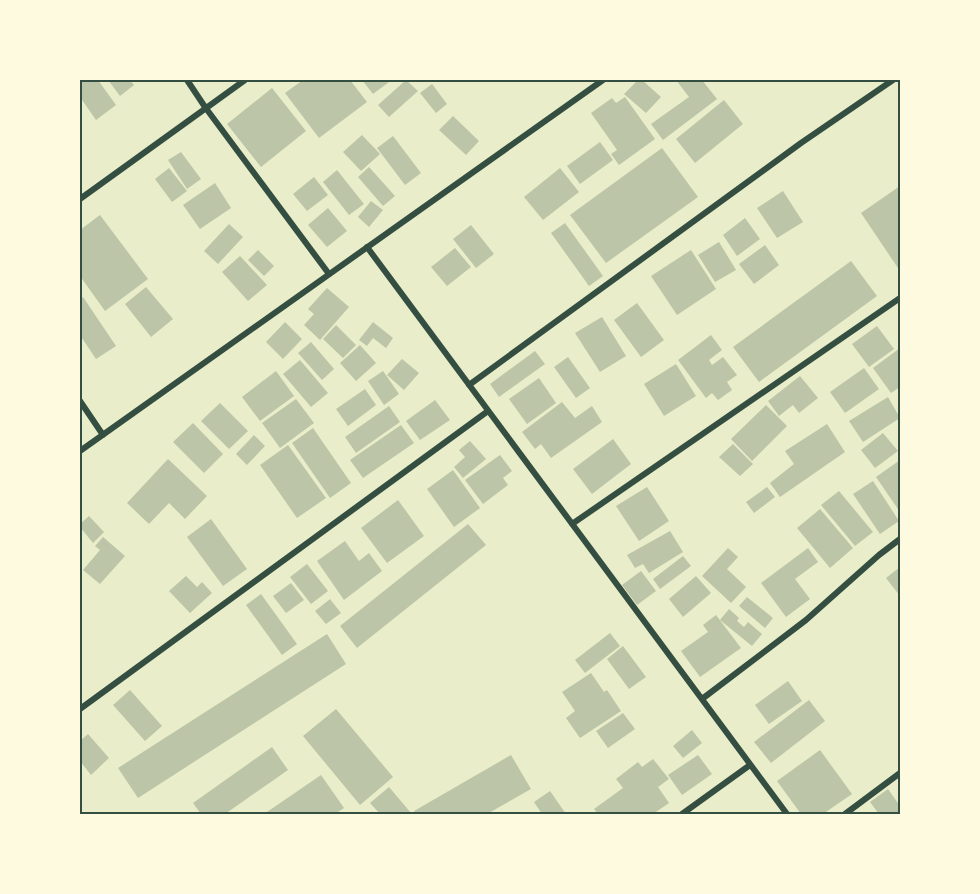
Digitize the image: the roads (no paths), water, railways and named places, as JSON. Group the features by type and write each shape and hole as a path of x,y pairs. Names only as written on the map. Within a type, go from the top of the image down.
{"street":[{"path":"188,80 205,107 329,274"},
{"path":"80,199 245,80"},
{"path":"80,451 603,80"},
{"path":"469,386 801,143 893,80"},
{"path":"367,247 787,814"},
{"path":"572,524 900,298"},
{"path":"80,401 103,435"},
{"path":"80,709 488,411"},
{"path":"702,699 806,620 900,539"},
{"path":"682,814 750,765"},
{"path":"845,814 900,773"}]}
